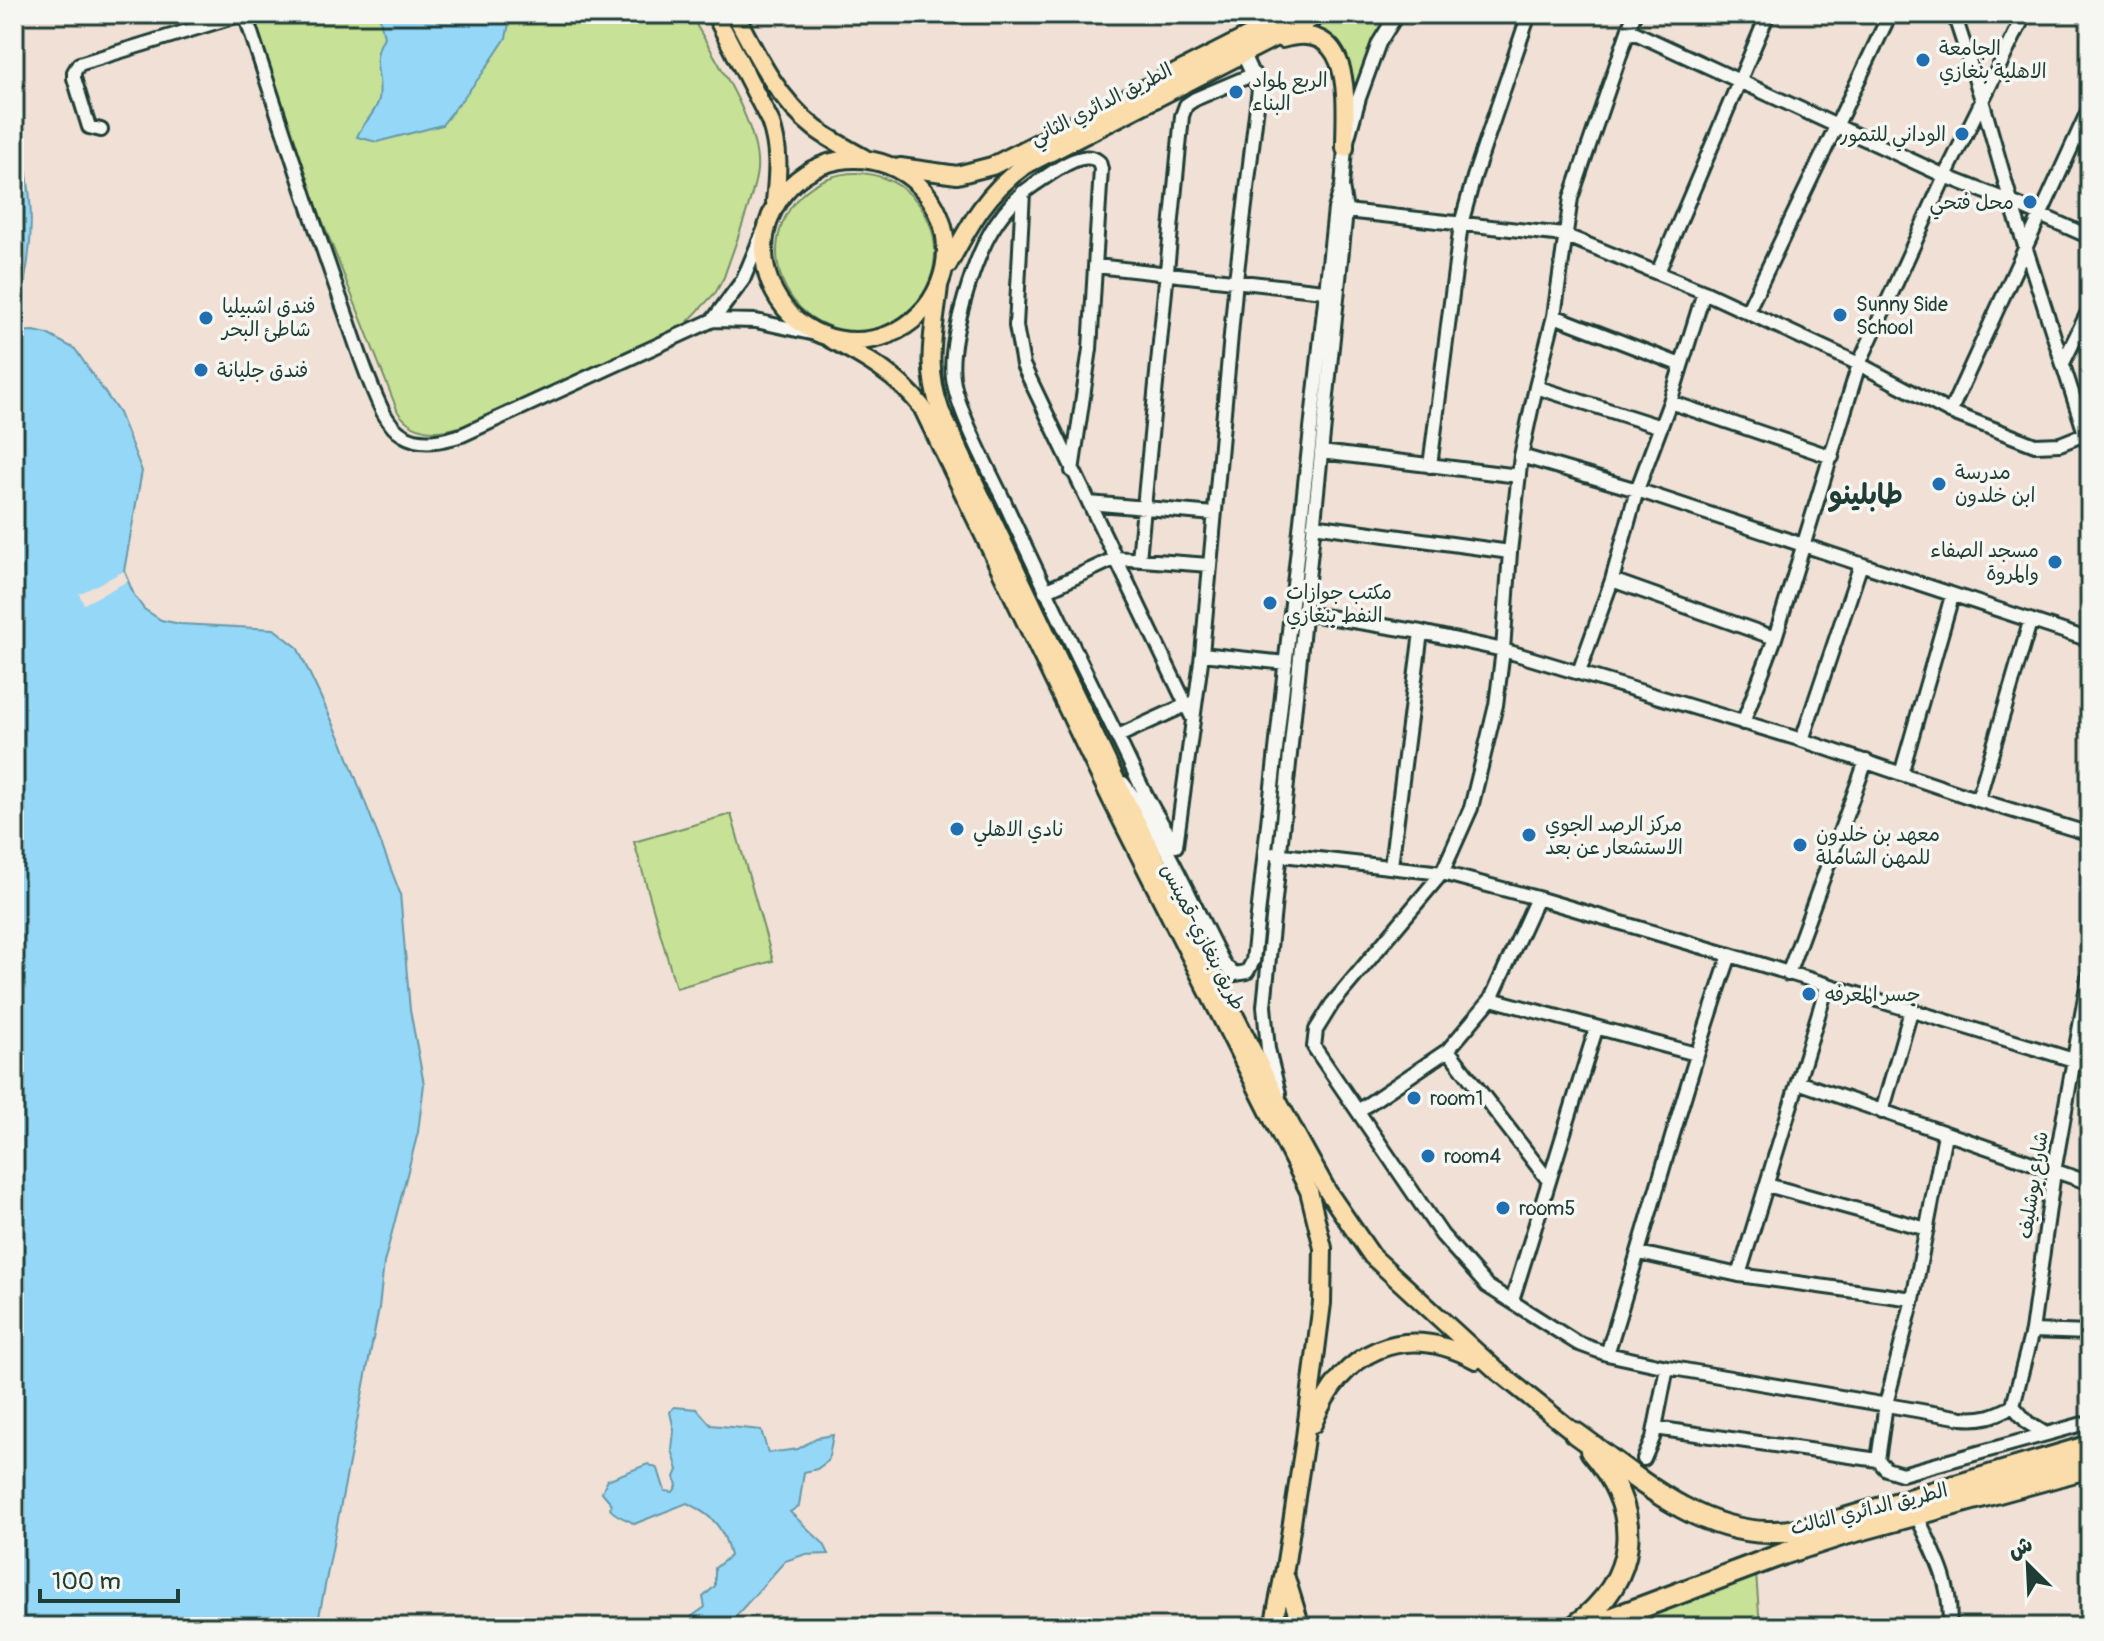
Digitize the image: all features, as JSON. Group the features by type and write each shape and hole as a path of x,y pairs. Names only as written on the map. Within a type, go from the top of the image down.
{"highway":[{"name":"الطريق الدائري الثالث","path":"1575,1433 1698,1517 1730,1527 1767,1532 1803,1530 1913,1508 2090,1467"},
{"path":"1574,1627 1610,1592 1624,1562 1629,1536 1618,1490 1599,1460 1575,1433"},
{"name":"الطريق الدائري الثالث","path":"1589,1627 1783,1554 2090,1446"}],"main road":[{"path":"715,14 777,139 775,205"},
{"path":"735,14 777,89 791,107 818,131 865,159"},
{"name":"الطريق الدائري الثاني","path":"886,164 943,175 957,175 992,166 1292,14"},
{"name":"الطريق الدائري الثاني","path":"941,281 972,221 993,190 1006,179 1049,153 1321,14"},
{"path":"1250,50 1303,36 1314,38 1330,49 1344,72 1347,88 1345,148"},
{"path":"941,281 928,305 913,321 894,332 874,340 852,342 825,337 788,314 777,299 764,263 766,225 775,205 788,188 811,170 844,159 865,159 904,172 932,201 941,218 946,238 946,258 930,357 934,394 1112,772 1280,1105 1328,1192 1372,1256 1496,1370 1575,1433"},
{"name":"طريق بنغازي-قمينس","path":"825,337 904,384 922,407 1111,799 1309,1191 1318,1221 1325,1276 1304,1445 1273,1627"},
{"path":"1304,1445 1323,1398 1342,1372 1367,1355 1399,1344 1434,1343 1462,1352 1496,1370"},
{"path":"1285,1568 1288,1591 1301,1627"}],"street":[{"path":"101,130 89,127 85,120 74,78 79,64 244,14 320,243 382,410 403,435 422,442 462,435 713,320 756,321 825,337"},
{"path":"1112,772 1140,806 1175,866 1225,966 1231,973 1239,975 1247,972 1253,961 1273,854 1304,613 1321,452 1313,395 1335,209 1342,186 1345,148 1359,98 1376,50 1397,14"},
{"path":"1430,466 1461,224 1529,14"},
{"path":"1634,14 1571,198 1554,316 1521,456 1496,705 1471,808 1442,873 1342,991 1316,1030 1314,1047 1462,1260 1487,1286 1577,1343 1607,1354 1667,1367 1981,1420 2013,1406 2028,1423 2046,1434"},
{"path":"1658,272 1768,14"},
{"path":"1747,312 1890,14"},
{"path":"1954,14 2090,449"},
{"path":"1743,723 1805,546 1859,364 1945,176 2025,14"},
{"path":"1629,30 1945,176 2090,237"},
{"path":"1175,866 1202,654 1236,280 1259,89 1250,50"},
{"path":"1139,559 1182,116 1186,105 1254,74"},
{"path":"1950,412 2090,107"},
{"path":"1072,471 1090,349 1101,169 1097,159 1083,157 1023,192 995,224 983,248 957,331 952,370 957,397 1045,591 1134,771 1176,844"},
{"path":"1280,1105 1268,1049 1264,1006 1273,854 1286,663 1318,422 1327,398 1346,211 1342,186"},
{"path":"1023,192 1016,311 1018,346 1029,381 1193,719"},
{"path":"1346,211 1564,235 1704,292 1859,364 1950,412 2035,445 2060,444 2085,434"},
{"path":"713,320 743,280 766,225"},
{"path":"1096,266 1324,291"},
{"path":"1579,672 1612,580 1637,490 1670,402 1704,292"},
{"path":"2063,363 2090,308"},
{"path":"1554,316 1681,365"},
{"path":"1536,387 1661,427"},
{"path":"1313,395 1320,399 1327,398"},
{"path":"1670,402 1832,457"},
{"path":"1321,452 1519,476"},
{"path":"1521,456 1637,490 2090,640"},
{"path":"1089,503 1214,514"},
{"path":"1313,525 1510,552"},
{"path":"1045,591 1116,558 1209,565"},
{"path":"1802,740 1861,564"},
{"path":"1612,580 1775,638"},
{"path":"1901,774 1952,596"},
{"path":"1304,613 1421,632 1503,650 1802,740 1978,800 2090,834"},
{"path":"1978,800 2030,622"},
{"path":"1391,866 1421,632"},
{"path":"1202,654 1286,663"},
{"path":"1118,736 1186,705"},
{"path":"1788,974 1866,761"},
{"path":"1273,854 1442,873 1730,955 2090,1065"},
{"path":"1358,1111 1448,1050 1491,999 1537,898"},
{"path":"1607,1354 1696,1054 1730,955"},
{"name":"شارع بوشليف","path":"2013,1406 2032,1331 2054,1172 2090,969"},
{"path":"1739,1275 1827,986"},
{"path":"1491,999 1696,1054"},
{"path":"1882,1112 1911,1011"},
{"path":"1512,1301 1596,1029"},
{"path":"1448,1050 1549,1181"},
{"path":"1798,1082 2090,1183"},
{"path":"1878,1460 1886,1404 1913,1299 1945,1134"},
{"path":"1767,1185 1927,1229"},
{"path":"1639,1253 1739,1275 1913,1299"},
{"path":"2032,1331 2090,1333"},
{"path":"1644,1459 1655,1428 1667,1367"},
{"path":"1655,1428 1878,1460 1886,1469 1902,1474 2090,1422"},
{"path":"1913,1508 1941,1568 1951,1611 1949,1627"}],"green space":[{"path":"251,14 690,14 735,94 753,138 757,159 750,202 716,292 682,328 482,420 448,430 416,427 398,412 307,182"},
{"path":"1342,14 1390,14 1371,47 1356,95 1343,56 1312,29"},
{"path":"856,173 886,179 912,196 929,222 935,252 929,282 912,308 886,325 856,331 826,325 800,308 783,282 777,252 783,222 800,196 826,179"},
{"path":"731,814 773,961 676,988 634,842"},
{"path":"1756,1573 1760,1627 1619,1627"}],"water":[{"path":"379,14 511,14 506,38 442,125 377,142 357,137 379,99 377,54 384,37"},
{"path":"14,122 27,172 31,220 27,269 14,319"},
{"path":"14,332 47,334 75,349 119,413 142,471 124,571 134,595 144,609 161,620 180,624 274,629 297,647 342,742 400,893 410,1010 424,1084 418,1132 384,1263 379,1308 317,1627 14,1627"},
{"path":"674,1407 697,1409 711,1425 761,1430 768,1453 798,1449 816,1438 833,1435 828,1461 817,1469 804,1472 799,1506 790,1512 824,1544 829,1554 803,1555 785,1561 726,1627 683,1627 705,1607 703,1597 715,1586 715,1568 730,1556 716,1524 687,1503 634,1524 612,1512 612,1504 602,1492 607,1480 648,1464 658,1469 665,1491 673,1492 677,1486 675,1477 678,1470 672,1450 674,1430 670,1412"}],"pier":[{"path":"124,571 128,581 84,604 79,594"}],"place":[{"name":"الجامعة الاهلية بنغازي","path":"1923,60"},
{"name":"الربع لمواد البناء","path":"1236,92"},
{"name":"الوداني للتمور","path":"1962,134"},
{"name":"محل فتحي","path":"2030,202"},
{"name":"Sunny Side School","path":"1840,315"},
{"name":"فندق اشبيليا شاطئ البحر","path":"206,318"},
{"name":"فندق جليانة","path":"201,370"},
{"name":"مدرسة ابن خلدون","path":"1939,484"},
{"name":"مسجد الصفاء والمروة","path":"2055,562"},
{"name":"مكتب جوازات النفط بنغازي","path":"1270,603"},
{"name":"نادي الاهلي","path":"957,829"},
{"name":"مركز الرصد الجوي الاستشعار عن بعد","path":"1529,835"},
{"name":"معهد بن خلدون للمهن الشاملة","path":"1800,845"},
{"name":"جسر المعرفه","path":"1809,994"},
{"name":"room1","path":"1414,1098"},
{"name":"room4","path":"1428,1156"},
{"name":"room5","path":"1503,1208"}],"district":[{"name":"طابلينو","path":"1866,495"}]}
